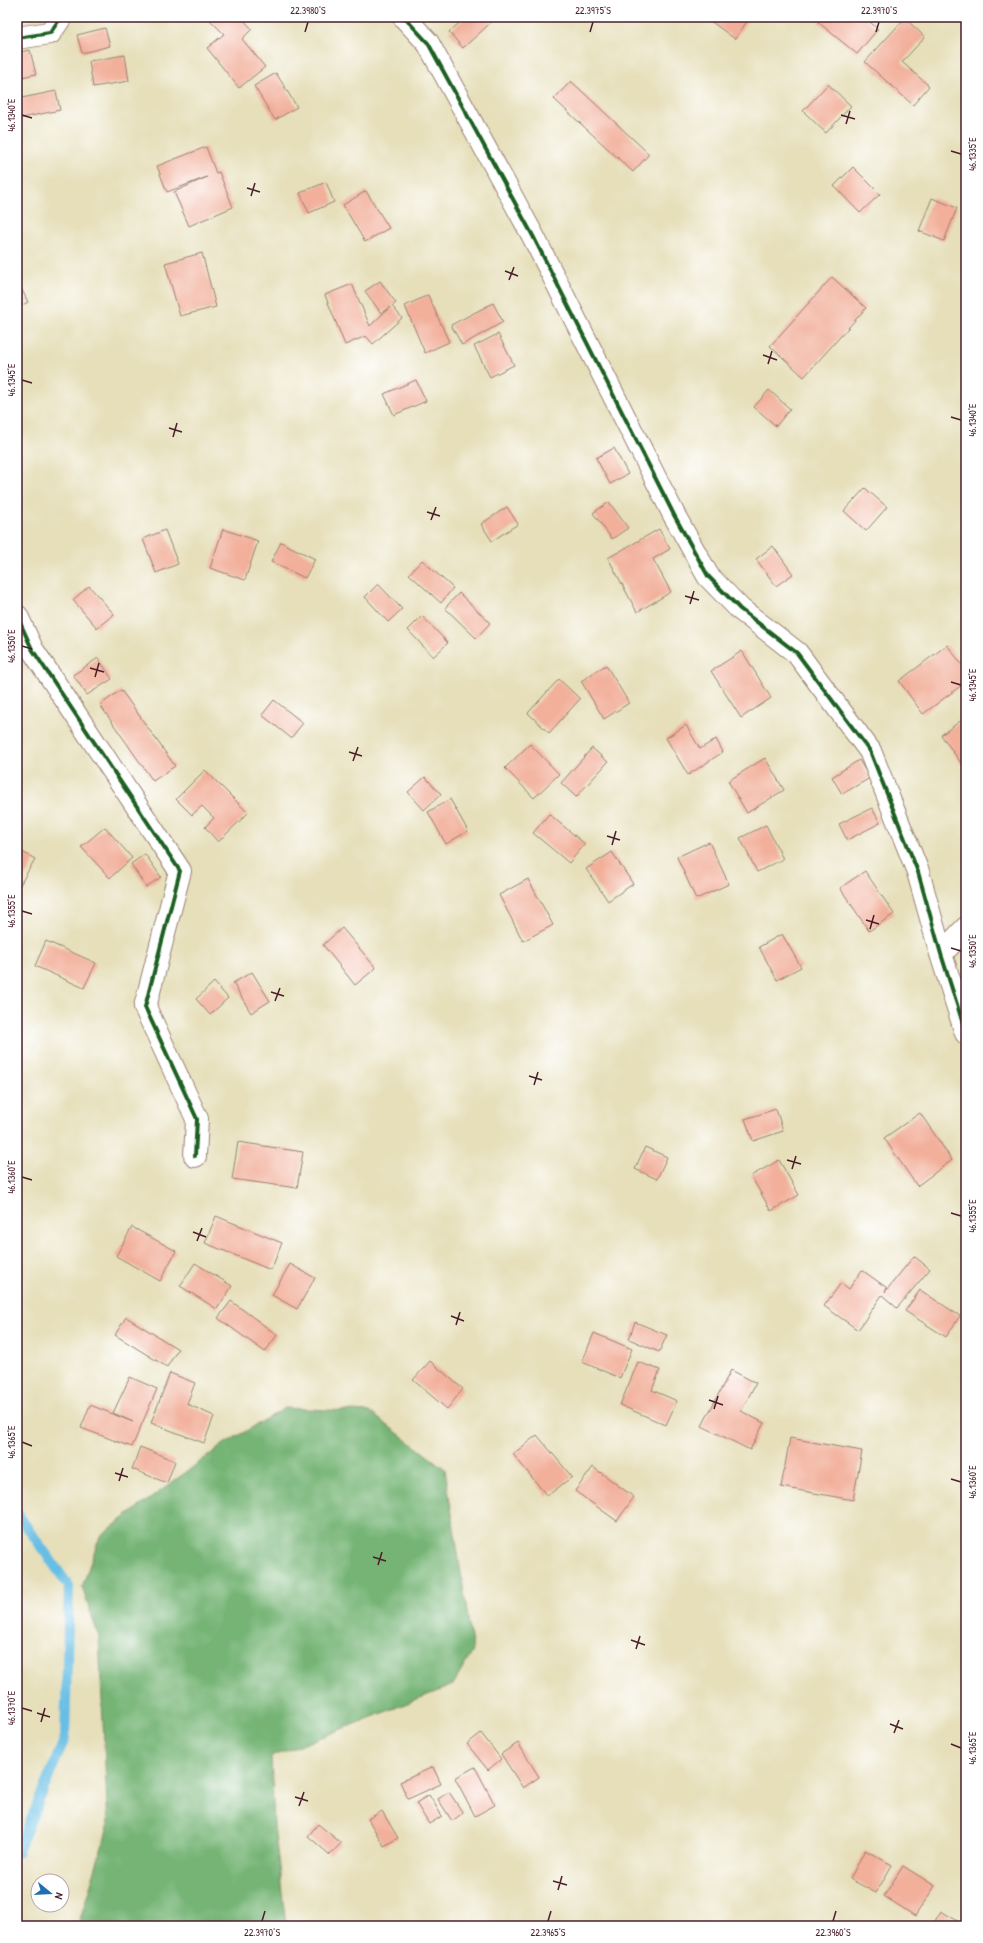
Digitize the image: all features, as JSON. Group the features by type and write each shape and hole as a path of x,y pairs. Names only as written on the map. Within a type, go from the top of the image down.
{"street":[{"path":"17,38 50,33 60,17"},
{"path":"404,17 428,43 534,236 674,514 708,576 740,609 797,653 870,751 918,872 941,954 966,1032"},
{"path":"17,616 32,649 180,871 145,1007 197,1118 195,1156"},
{"path":"941,954 966,928"}],"green space":[{"path":"285,1408 370,1412 445,1469 473,1651 453,1685 271,1757 274,1825 286,1926 78,1926 108,1827 99,1637 82,1587 100,1536 224,1444"}],"building":[{"path":"211,17 241,17 252,29 242,39 265,67 239,88 207,48 224,34 209,19"},
{"path":"466,17 497,17 463,48 449,32"},
{"path":"705,17 750,17 735,39"},
{"path":"822,17 864,17 878,29 857,54 818,22"},
{"path":"905,18 925,37 902,62 929,86 913,105 865,62"},
{"path":"105,28 110,46 82,53 77,35"},
{"path":"30,50 36,74 17,78 17,53"},
{"path":"125,55 129,81 93,87 89,61"},
{"path":"276,73 297,107 275,120 254,86"},
{"path":"571,81 649,154 633,172 554,99"},
{"path":"828,84 851,106 826,133 803,111"},
{"path":"56,91 60,110 17,119 17,99"},
{"path":"206,147 216,173 219,172 233,207 189,226 174,192 207,177 167,192 157,166"},
{"path":"853,167 880,194 860,213 834,186"},
{"path":"326,182 334,202 309,213 300,193"},
{"path":"366,191 389,228 365,242 343,205"},
{"path":"932,198 957,208 944,241 919,231"},
{"path":"202,253 216,307 180,316 165,263"},
{"path":"832,277 866,308 804,377 770,346"},
{"path":"17,280 28,302 17,308"},
{"path":"380,281 396,303 392,306 402,318 373,344 366,336 345,345 325,295 352,284 370,326 390,307 381,313 365,291"},
{"path":"428,295 449,342 425,353 405,306"},
{"path":"493,303 503,322 462,345 451,325"},
{"path":"498,334 514,365 490,377 474,346"},
{"path":"416,380 426,401 394,415 384,394"},
{"path":"769,390 790,409 776,426 754,407"},
{"path":"614,448 628,474 610,484 596,458"},
{"path":"865,488 887,507 866,531 844,511"},
{"path":"609,502 628,528 612,539 593,513"},
{"path":"507,507 518,524 492,541 481,524"},
{"path":"223,529 258,541 245,580 210,568"},
{"path":"659,529 670,549 653,559 671,592 637,612 608,558"},
{"path":"165,530 178,564 156,573 143,539"},
{"path":"281,542 315,559 305,578 271,562"},
{"path":"773,546 793,574 776,586 756,559"},
{"path":"422,560 453,588 441,603 409,574"},
{"path":"378,584 402,609 388,622 365,597"},
{"path":"89,586 114,614 97,628 73,600"},
{"path":"459,593 490,623 476,638 445,608"},
{"path":"422,616 448,643 433,657 408,630"},
{"path":"947,645 966,670 966,682 923,714 899,681"},
{"path":"742,651 771,698 741,718 711,671"},
{"path":"98,658 112,679 87,695 73,675"},
{"path":"606,665 629,703 604,719 581,681"},
{"path":"559,679 580,699 549,733 528,713"},
{"path":"121,690 175,766 153,781 100,705"},
{"path":"274,700 303,723 291,738 262,715"},
{"path":"966,717 966,770 941,735"},
{"path":"686,725 700,749 716,739 723,752 688,775 666,738"},
{"path":"530,744 559,774 534,798 505,768"},
{"path":"592,748 608,762 576,797 561,783"},
{"path":"765,758 784,790 747,813 728,781"},
{"path":"859,760 870,778 842,794 832,777"},
{"path":"205,770 248,813 218,842 205,827 214,818 202,806 192,815 176,799"},
{"path":"425,777 441,794 424,810 408,792"},
{"path":"450,799 468,831 446,844 428,812"},
{"path":"872,808 880,823 847,840 839,824"},
{"path":"549,814 585,844 569,863 533,833"},
{"path":"766,825 783,859 757,872 740,838"},
{"path":"105,827 132,858 110,878 81,847"},
{"path":"709,842 729,884 696,899 677,857"},
{"path":"17,849 35,859 17,890"},
{"path":"612,852 633,884 608,901 586,869"},
{"path":"145,854 161,877 146,887 131,864"},
{"path":"865,871 894,914 869,931 840,888"},
{"path":"528,879 553,925 523,941 499,895"},
{"path":"342,928 376,968 355,985 323,945"},
{"path":"782,934 801,967 777,980 759,947"},
{"path":"46,941 96,963 84,988 35,966"},
{"path":"252,972 270,1001 251,1013 233,983"},
{"path":"214,982 228,998 210,1015 196,999"},
{"path":"776,1109 783,1131 753,1141 745,1119"},
{"path":"920,1113 952,1160 917,1186 884,1138"},
{"path":"238,1142 303,1152 297,1188 232,1179"},
{"path":"645,1147 667,1157 657,1179 635,1169"},
{"path":"779,1160 799,1195 771,1211 751,1176"},
{"path":"216,1216 282,1243 271,1270 205,1243"},
{"path":"132,1227 176,1251 160,1281 116,1256"},
{"path":"914,1256 930,1269 897,1308 882,1295 858,1330 824,1306 841,1283 849,1289 862,1270 887,1288 885,1292"},
{"path":"195,1263 232,1286 217,1309 180,1286"},
{"path":"290,1264 315,1278 297,1309 272,1295"},
{"path":"920,1290 960,1316 946,1337 905,1311"},
{"path":"231,1301 277,1335 265,1352 218,1318"},
{"path":"126,1317 178,1349 167,1367 115,1335"},
{"path":"635,1322 667,1335 659,1352 629,1339"},
{"path":"594,1333 632,1349 620,1378 582,1362"},
{"path":"430,1361 463,1389 447,1409 413,1380"},
{"path":"638,1362 660,1370 652,1390 677,1401 666,1425 620,1405"},
{"path":"731,1370 756,1383 741,1411 764,1423 750,1450 702,1426"},
{"path":"170,1373 195,1383 187,1404 214,1416 204,1443 151,1423"},
{"path":"130,1377 157,1389 132,1447 81,1428 90,1405 133,1422 113,1413"},
{"path":"537,1435 572,1477 547,1496 513,1454"},
{"path":"790,1438 862,1451 853,1500 781,1487"},
{"path":"140,1447 175,1461 167,1483 132,1469"},
{"path":"593,1467 634,1497 617,1521 575,1491"},
{"path":"966,1470 966,1489 961,1487"},
{"path":"481,1733 501,1759 488,1770 467,1744"},
{"path":"518,1743 539,1777 523,1788 501,1754"},
{"path":"433,1767 441,1784 408,1799 400,1782"},
{"path":"475,1767 495,1805 475,1816 455,1778"},
{"path":"449,1792 463,1813 452,1821 438,1799"},
{"path":"429,1795 442,1816 429,1824 416,1803"},
{"path":"382,1811 398,1838 384,1846 368,1819"},
{"path":"318,1824 341,1843 330,1855 308,1836"},
{"path":"865,1850 892,1865 876,1893 850,1879"},
{"path":"903,1866 935,1886 915,1916 884,1896"},
{"path":"941,1911 966,1926 932,1926"}],"waterway":[{"path":"17,1513 69,1586 65,1738 17,1853"}],"cycle path":[{"path":"17,38 50,33 61,17"},
{"path":"404,17 428,43 533,236 674,515 708,576 740,609 797,653 870,751 918,872 941,954 966,1033"},
{"path":"17,616 32,649 180,871 145,1007 197,1119 195,1156"}]}
